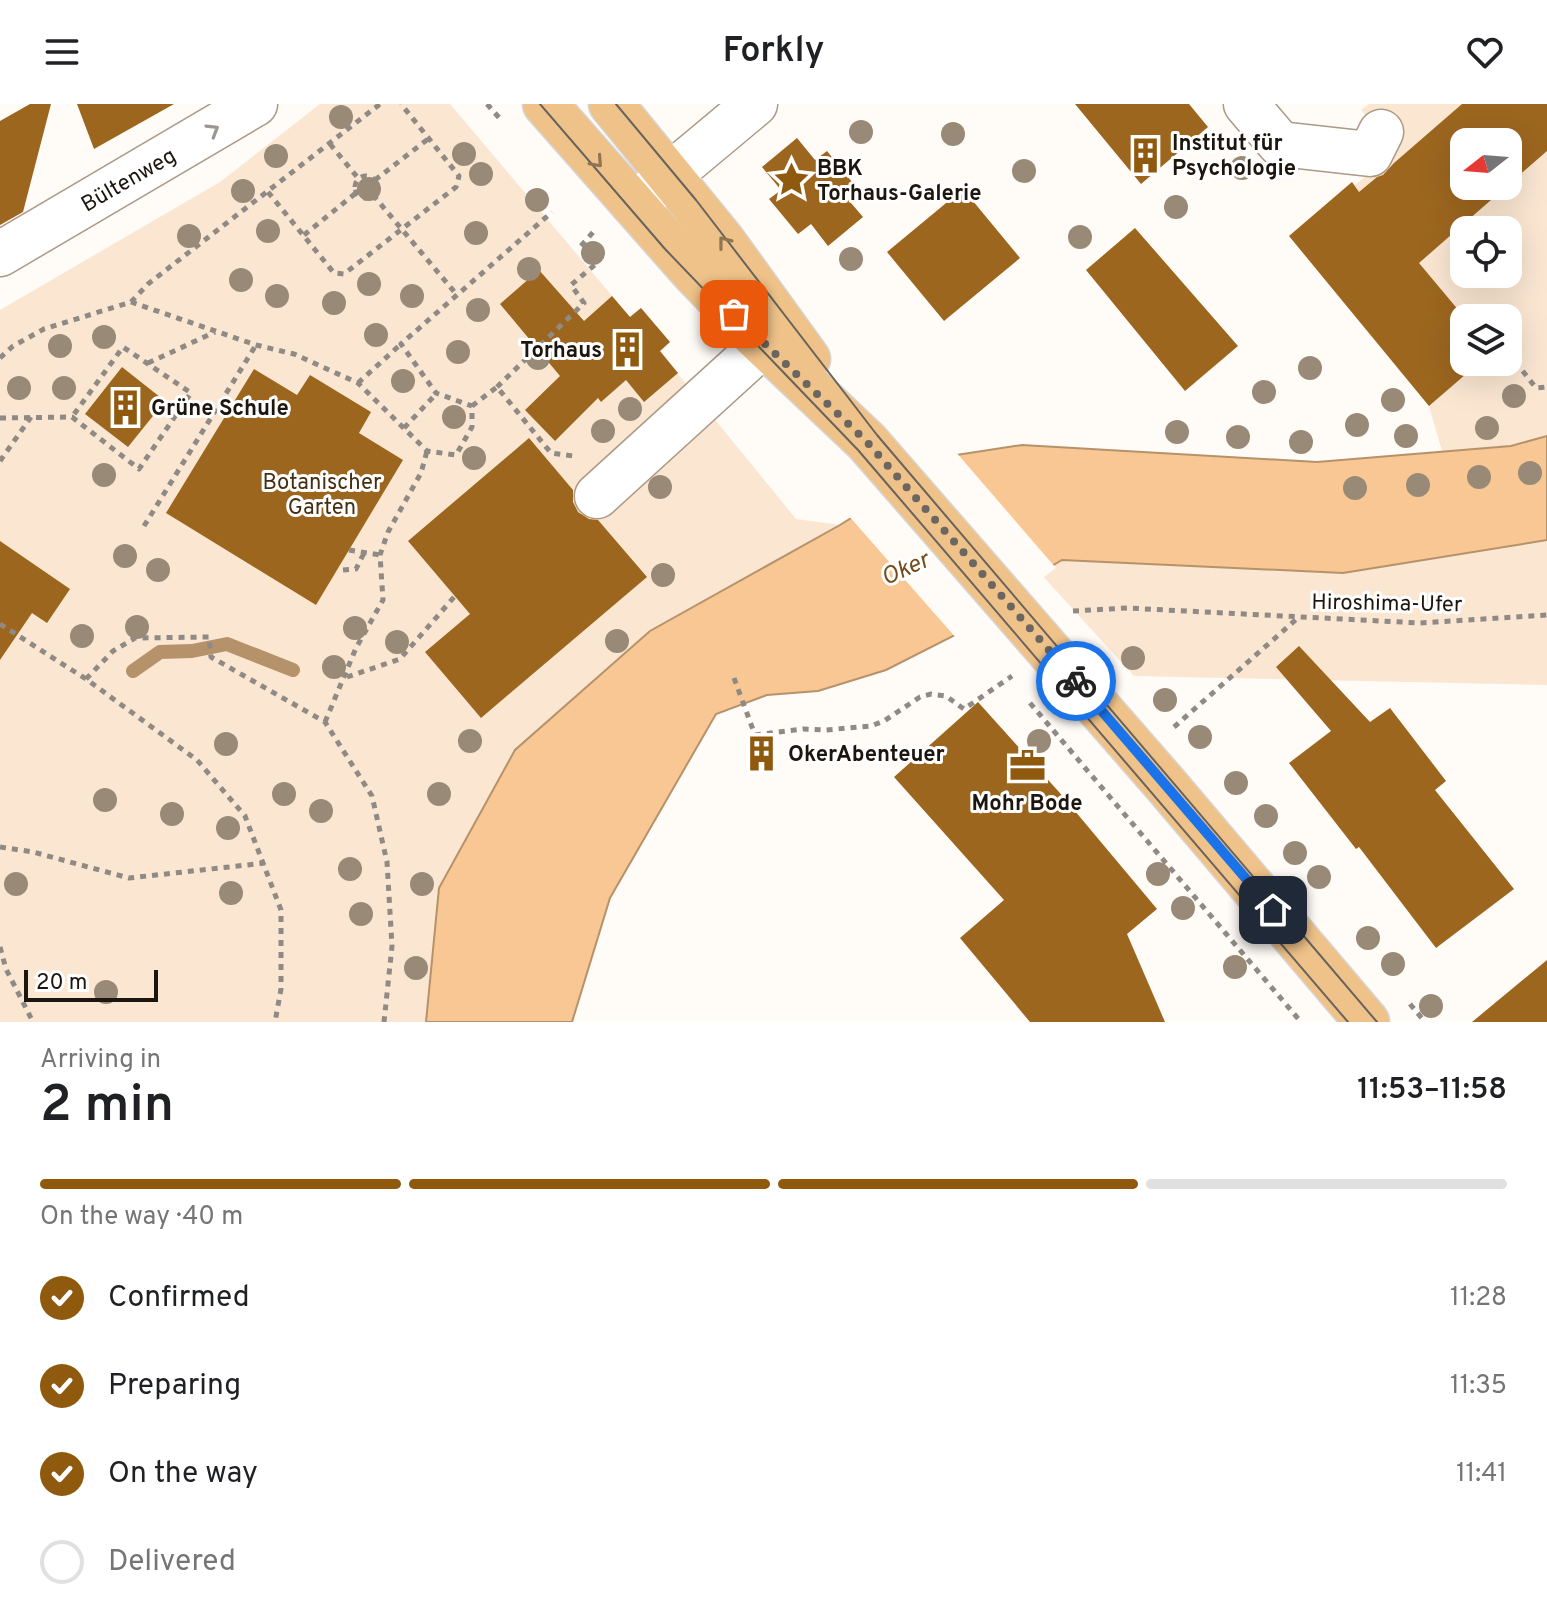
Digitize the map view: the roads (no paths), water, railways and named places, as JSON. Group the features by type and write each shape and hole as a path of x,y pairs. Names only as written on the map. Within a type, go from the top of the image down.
{"main road":[{"path":"545,104 694,273 1053,624 1289,928 1367,1022"},
{"path":"611,104 671,175 752,280 867,442"}],"street":[{"name":"Bültenweg","path":"0,254 255,104"},
{"path":"634,205 755,104"},
{"path":"1246,104 1280,144 1370,154 1381,132"},
{"path":"602,491 764,344"}],"water":[{"name":"Oker","path":"1547,436 1547,540 1343,573 1062,560 1040,573 969,628 886,670 818,691 767,695 716,714 610,898 572,1022 426,1022 439,888 515,750 650,631 840,525 950,456 1022,445 1317,462 1511,446"}],"waterway":[{"path":"133,671 160,652 192,651 227,644 293,670"}],"tram line":[{"path":"540,104 665,249 858,450 1348,1022"},
{"path":"616,104 696,200 877,435 1377,1022"}],"place":[{"name":"Institut für Psychologie","path":"1146,155"},
{"name":"BBK Torhaus-Galerie","path":"791,180"},
{"name":"Torhaus","path":"628,349"},
{"name":"Grüne Schule","path":"125,407"},
{"name":"OkerAbenteuer","path":"762,753"},
{"name":"Mohr Bode","path":"1027,766"}],"park label":[{"name":"Botanischer Garten","path":"322,494"}]}
